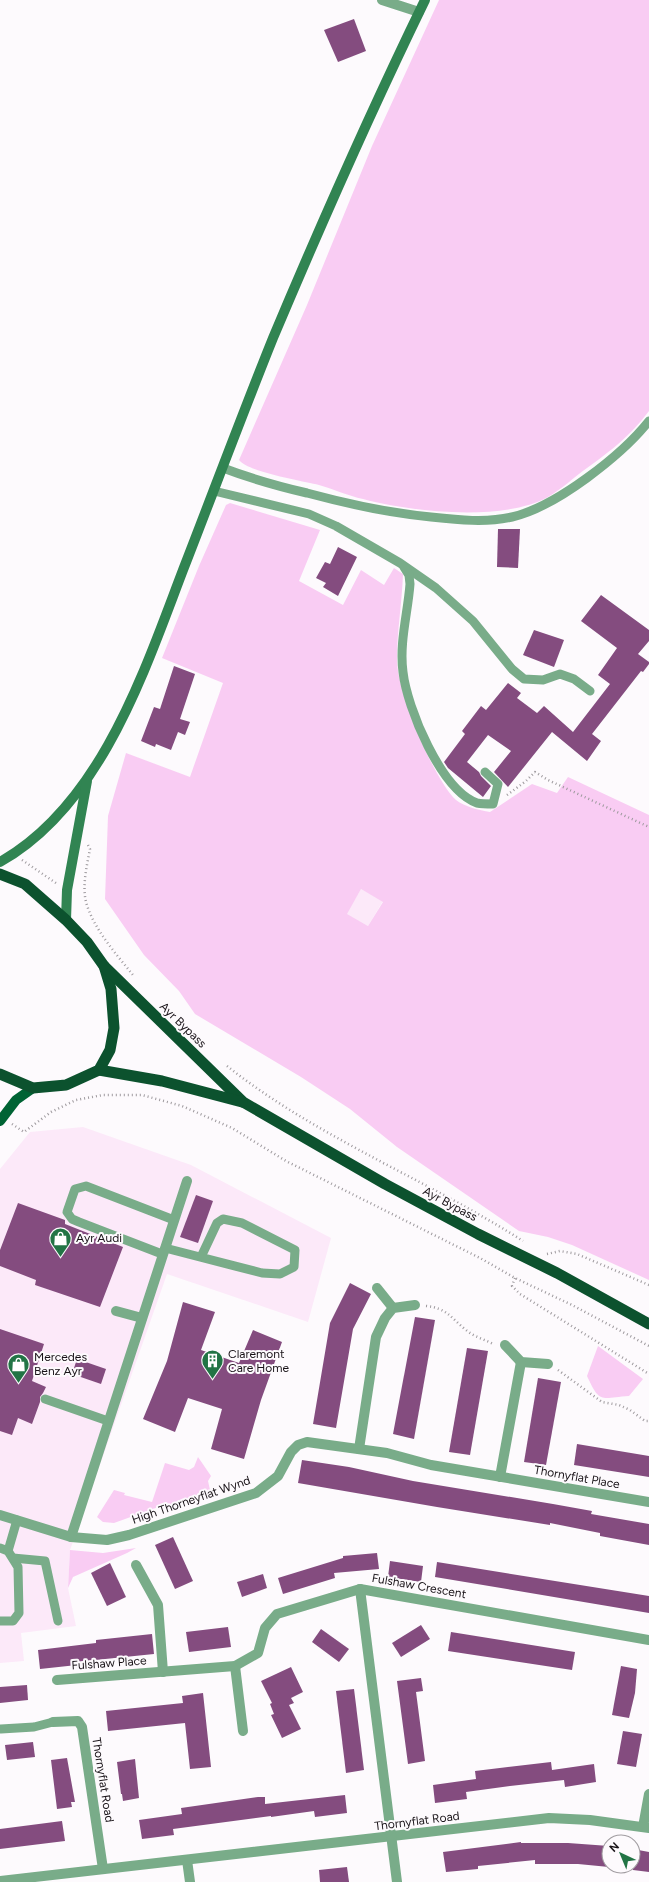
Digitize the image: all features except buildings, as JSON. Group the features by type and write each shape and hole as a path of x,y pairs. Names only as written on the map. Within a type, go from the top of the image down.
{"highway":[{"path":"0,874 25,884 66,920 87,942 104,966 111,989 114,1028 110,1050 99,1070 66,1085 33,1088 0,1074"},
{"name":"Ayr Bypass","path":"104,966 243,1102 385,1184 478,1234 557,1273 649,1324"},
{"name":"Ayr Bypass","path":"99,1070 162,1081 243,1102"}],"main road":[{"path":"0,862 29,844 54,821 88,779 137,690 273,340 350,159 425,0"},
{"path":"66,920 67,890 88,779"},
{"path":"1,1119 16,1100 33,1088"}],"street":[{"path":"382,0 419,12"},
{"path":"71,1537 187,1181"},
{"path":"377,1288 393,1308"},
{"path":"359,1449 376,1337 385,1318 393,1308 415,1305"},
{"path":"116,1311 142,1318"},
{"path":"501,1347 521,1362 550,1367"},
{"path":"500,1477 521,1362"},
{"name":"Thornyflat Place","path":"298,1445 307,1442 388,1453 431,1465 649,1502"},
{"name":"High Thorneyflat Wynd","path":"0,1515 71,1537 107,1540 129,1535 256,1493 278,1476 291,1452 298,1445"},
{"name":"Fulshaw Place","path":"136,1565 158,1605 163,1672"},
{"name":"Fulshaw Place","path":"57,1680 235,1666 258,1653 266,1628 277,1614 360,1589"},
{"name":"Fulshaw Crescent","path":"397,1882 360,1589 649,1640"},
{"path":"235,1666 243,1731"},
{"name":"Thornyflat Road","path":"53,1722 78,1721 82,1727 104,1869"},
{"path":"646,1828 649,1794"},
{"name":"Thornyflat Road","path":"0,1881 550,1818 590,1820 646,1828"},
{"path":"187,1860 190,1882"}],"lane":[{"path":"223,468 255,481 361,507 450,520 498,520 533,509 565,492 620,453 649,420"},
{"path":"214,491 309,514 336,526 419,575 461,609 473,621 512,669 524,679 543,680 560,674 574,679 590,692"},
{"path":"400,563 409,575 410,584 403,642 402,671 418,722 435,759 446,777 467,797 478,803 493,804 498,784 485,772"},
{"path":"174,1220 86,1186 75,1189 67,1212 72,1219 79,1222 164,1251 201,1257 262,1273 280,1274 294,1267 295,1250 242,1223 223,1219 217,1223 201,1257"},
{"path":"45,1399 108,1421"},
{"path":"7,1553 17,1520"},
{"path":"0,1621 13,1621 19,1613 18,1567 7,1553"},
{"path":"7,1553 45,1561 58,1621"},
{"path":"1,1730 34,1727 53,1722"}],"path":[{"path":"493,804 526,781 535,772 548,780 649,827"},
{"path":"78,832 90,849 85,880 86,901 95,924 136,978"},
{"path":"13,854 86,901"},
{"path":"224,1064 301,1118 478,1213 528,1243"},
{"path":"1,1119 24,1132 51,1112 76,1100 103,1095 142,1095 182,1106 232,1128 286,1161 480,1258 515,1278 572,1305 649,1346"},
{"path":"540,1251 553,1257"},
{"path":"547,1254 560,1251 577,1254 649,1285"},
{"path":"515,1278 512,1286 520,1294 649,1374"},
{"path":"415,1305 437,1307 452,1315 465,1330 478,1338 501,1347"},
{"path":"550,1367 559,1370 602,1402 619,1405 649,1422"}],"shaded area":[{"path":"439,0 649,0 649,411 635,428 605,455 548,497 529,505 507,510 482,512 431,511 383,504 319,485 264,472 244,464 239,460 307,305 372,146"},
{"path":"230,503 320,530 299,581 343,605 361,570 384,585 394,568 403,574 397,648 398,673 409,712 427,755 437,774 456,800 468,806 490,812 532,784 557,793 568,777 649,815 649,1280 572,1245 548,1237 519,1231 397,1147 350,1109 301,1077 195,1014 179,991 144,955 105,899 108,816 126,753 190,777 223,683 162,658 199,566 226,505","holes":["361,889 383,902 368,926 347,914"]},
{"path":"361,889 383,901 368,926 346,914"},
{"path":"83,1127 191,1165 331,1238 308,1322 167,1274 70,1550 68,1588 76,1626 21,1633 24,1661 0,1663 0,1169 30,1132"},
{"path":"598,1346 643,1379 629,1396 602,1397 598,1395 591,1385 587,1376"},
{"path":"198,1457 211,1476 208,1481 210,1490 208,1495 178,1505 164,1505 114,1523 103,1522 97,1517 114,1490 125,1493 124,1495 152,1502 165,1463 189,1470 194,1467"},
{"path":"136,1548 73,1577 68,1588 70,1550 103,1553"}],"place":[{"name":"Ayr Audi","path":"60,1258"},
{"name":"Claremont Care Home","path":"213,1380"},
{"name":"Mercedes Benz Ayr","path":"19,1384"}]}
